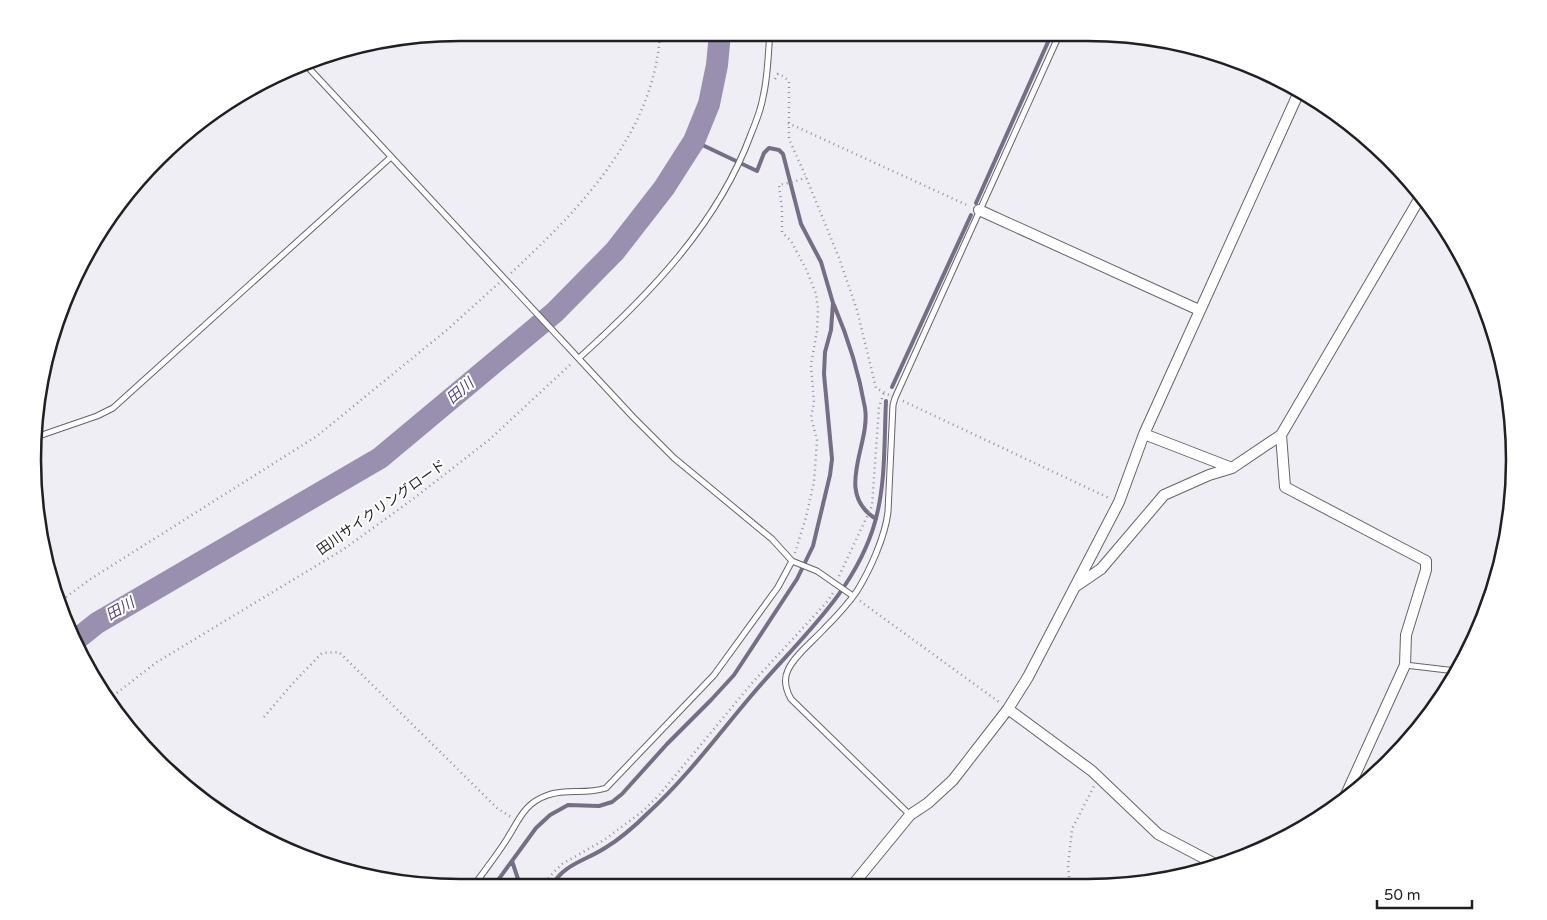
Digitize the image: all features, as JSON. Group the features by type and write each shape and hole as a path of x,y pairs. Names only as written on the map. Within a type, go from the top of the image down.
{"street":[{"path":"857,879 910,816 928,803 953,780 1008,709 1028,677 1119,502 1144,434 1297,97"},
{"path":"1075,587 1101,569 1164,495 1209,475 1232,468 1280,435 1417,203"},
{"path":"979,210 1199,310"},
{"path":"1144,434 1232,468"},
{"path":"1280,435 1285,487 1426,561 1426,570 1406,635 1405,665 1350,785"},
{"path":"1008,709 1099,777 1158,834 1209,860"}],"lane":[{"path":"576,358 606,334 644,296 689,243 718,202 747,146 763,98 769,41"},
{"path":"910,816 791,699 785,680 787,670 793,662 826,628 857,591 878,549 886,525 893,405 895,398 1056,41"},
{"path":"310,69 507,280 576,358 674,458 772,539 792,561 816,571 853,596"},
{"path":"42,435 113,408 391,157"},
{"path":"478,879 508,838 524,810 547,795 560,792 596,791 606,788 714,675 778,587 792,561"},
{"path":"1405,665 1449,671"}],"path":[{"path":"64,598 89,580 317,436 507,280 601,178 634,127 652,79 659,41"},
{"path":"772,86 778,74 789,82 789,139 839,258 857,310 876,388 1119,502"},
{"path":"788,124 979,210"},
{"path":"792,561 806,517 814,482 817,440 811,417 814,403 811,365 817,331 816,294 800,256 791,241 782,232 780,184 798,181 806,177"},
{"name":"田川サイクリングロード","path":"114,696 157,662 344,549 414,499 489,440 576,358"},
{"path":"548,879 562,864 604,840 642,811 660,794 752,683 826,602 838,585 854,544 871,509 879,407 884,392"},
{"path":"853,596 1008,709"},
{"path":"264,717 293,683 322,654 338,652 497,808 516,821"},
{"path":"1069,879 1068,866 1072,829 1099,777"}],"waterway":[{"name":"田川","path":"80,636 97,623 380,458 555,312 615,251 664,188 694,141 709,104 717,65 719,41"},
{"path":"976,203 1048,41"},
{"path":"499,879 536,828 550,815 568,805 599,806 612,802 622,794 667,744 711,700 734,675 797,579 813,546 832,459 824,374 825,352 831,330 833,303 821,262 801,224 783,154 779,150 769,148 764,153 757,171 694,141"},
{"path":"892,387 971,215"},
{"path":"834,305 860,382 865,408 863,437 855,482 857,495 863,508 876,519"},
{"path":"556,879 568,868 616,840 663,799 823,615 839,594 866,548 879,507 885,447 886,401"},
{"path":"512,861 518,879"}]}
